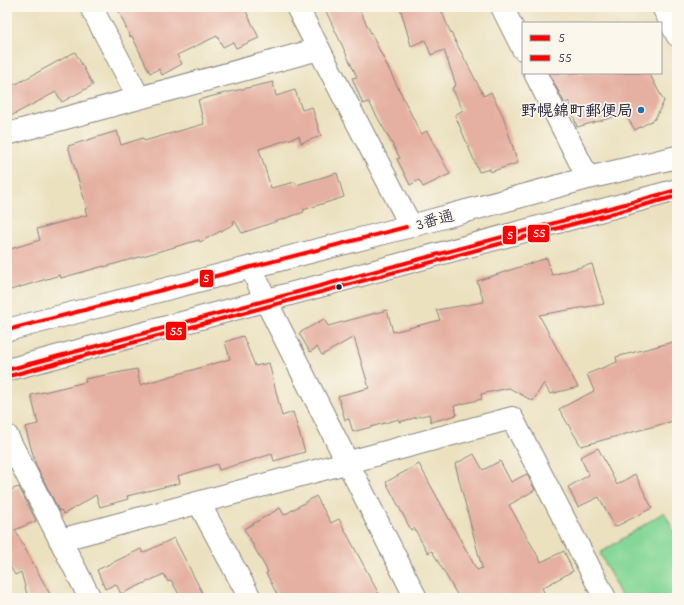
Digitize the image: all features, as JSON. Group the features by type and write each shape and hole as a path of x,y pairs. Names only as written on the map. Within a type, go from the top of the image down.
{"street":[{"path":"91,7 138,98"},
{"path":"297,7 411,226"},
{"path":"502,7 522,47"},
{"path":"663,7 677,35"},
{"path":"7,134 319,49"},
{"path":"536,74 588,178"},
{"name":"3番通","path":"7,330 677,156"},
{"path":"7,370 677,190"},
{"path":"251,267 266,301 416,598"},
{"path":"60,540 512,418 605,598"},
{"path":"7,436 90,598"},
{"path":"199,503 250,598"}],"green space":[{"path":"664,512 677,537 677,598 622,598 600,553"}],"building":[{"path":"117,7 244,7 259,38 236,48 233,42 223,47 217,36 177,55 182,64 162,75 159,69 150,73 132,36 130,37"},
{"path":"324,7 358,7 421,134 427,131 450,174 423,187 419,180 410,185 397,159 400,158 369,102 363,104 352,78 357,77"},
{"path":"400,7 440,7 449,29 484,96 491,92 503,116 518,163 490,172 490,169 479,172 455,115 463,110 452,88 456,85 444,50 431,55 425,40 411,46"},
{"path":"75,52 93,85 62,102 56,92 7,118 7,86 18,83"},
{"path":"550,74 650,74 664,101 655,119 635,130 625,114 577,127 569,101 565,104"},
{"path":"273,82 276,96 295,90 302,110 312,107 321,136 301,143 299,136 259,149 271,188 295,182 296,185 337,173 344,197 303,210 304,212 242,233 235,221 233,221 234,224 200,242 199,240 61,278 60,275 7,291 7,250 40,240 37,229 87,215 85,209 87,208 68,146 117,131 121,145 143,138 144,141 204,124 198,100"},
{"path":"547,258 552,275 592,264 604,304 539,315 578,387 550,394 544,383 533,401 509,388 481,394 482,399 454,406 457,415 431,422 429,414 399,422 399,419 353,432 349,419 345,420 338,396 369,388 354,337 322,355 317,347 310,352 299,333 324,319 328,326 387,310 393,332 440,320 436,310 484,302 477,281"},
{"path":"243,336 255,366 269,363 282,416 293,412 305,452 274,461 272,454 219,470 217,464 178,476 180,483 127,496 128,499 100,507 96,495 64,514 61,510 59,511 36,465 25,427 38,424 31,395 86,382 85,379 137,369 140,385 230,359 225,342"},
{"path":"677,341 677,420 581,446 559,409 594,391 587,374 617,362 616,357"},
{"path":"598,448 617,485 635,474 652,508 615,527 599,497 578,507 568,487 589,475 580,457"},
{"path":"474,454 483,470 500,461 511,482 527,474 535,490 509,505 541,562 564,551 573,571 542,588 547,598 459,598 432,551 428,553 414,528 411,530 386,482 419,464 477,570 482,568 455,464"},
{"path":"19,487 36,521 15,530 52,598 28,598 21,572 15,575 7,561 7,491"},
{"path":"316,496 331,523 339,519 381,598 279,598 266,573 268,572 244,529 280,508 284,515"},
{"path":"174,538 205,598 181,598 171,580 168,582 164,574 121,594 116,584 105,589 97,570 141,549 143,553"}],"transit line":[{"name":"5","path":"7,370 677,190"},
{"name":"55","path":"9,376 677,196"},
{"name":"5","path":"7,330 406,227"}],"place":[{"name":"野幌錦町郵便局","path":"641,110"}]}
